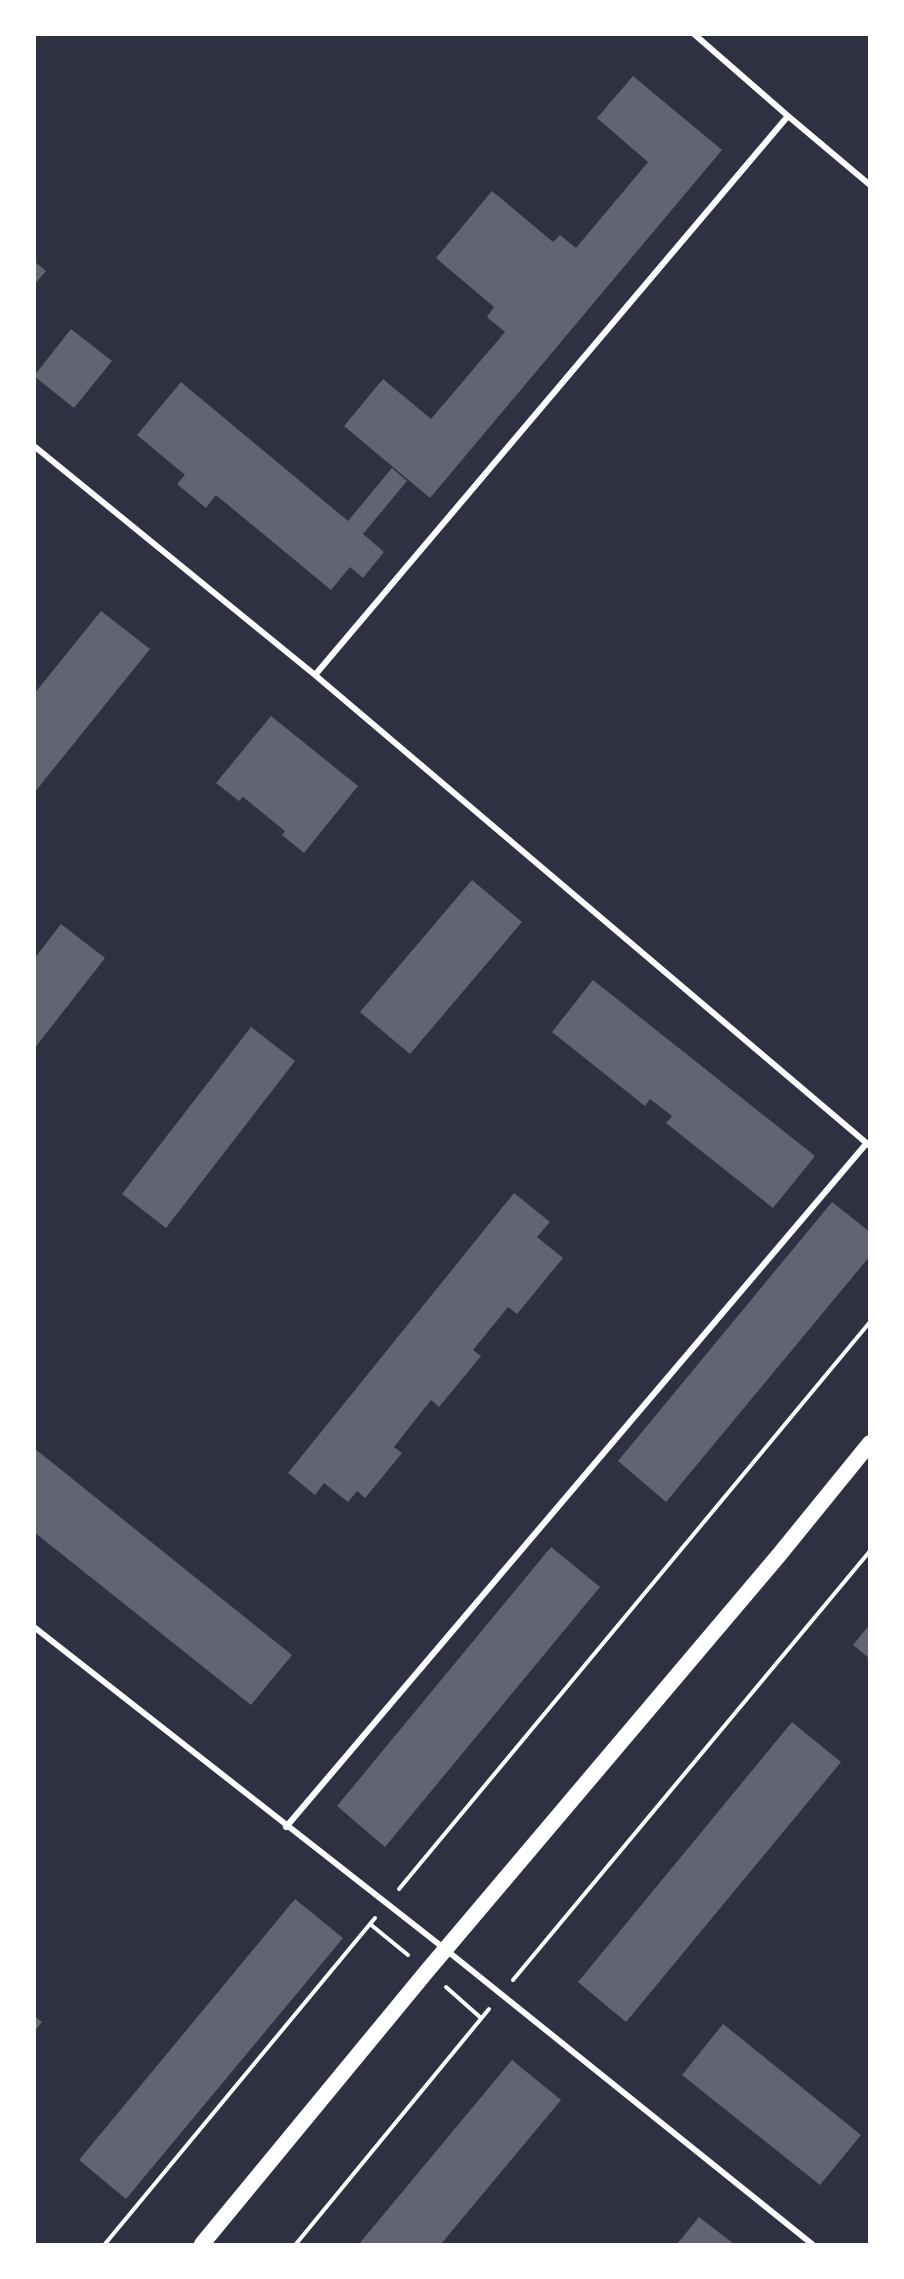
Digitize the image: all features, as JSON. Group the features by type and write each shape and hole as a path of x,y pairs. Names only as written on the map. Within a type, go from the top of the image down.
{"highway":[{"path":"202,2244 445,1949 870,1443"}],"street":[{"path":"694,34 870,185"},
{"path":"315,675 788,116"},
{"path":"34,446 315,675 868,1145 286,1827"},
{"path":"34,1627 286,1827 445,1949 812,2244"}],"path":[{"path":"105,2244 870,1322"},
{"path":"296,2244 870,1551"}],"building":[{"path":"633,76 722,150 430,498 344,426 383,379 431,419 505,332 487,317 494,307 436,258 492,191 553,242 560,235 576,248 648,162 597,118"},
{"path":"34,261 46,271 34,285"},
{"path":"71,329 112,361 74,408 34,376"},
{"path":"181,382 348,521 392,468 407,481 363,534 384,552 363,578 350,567 331,590 216,495 206,508 177,484 185,475 137,435"},
{"path":"101,611 150,649 34,793 34,694"},
{"path":"271,716 358,786 304,853 282,835 285,831 243,797 239,801 216,783"},
{"path":"472,880 522,922 410,1054 360,1012"},
{"path":"61,924 105,958 34,1049 34,959"},
{"path":"593,980 815,1156 773,1208 666,1123 672,1116 650,1099 645,1106 552,1032"},
{"path":"251,1027 295,1061 166,1228 122,1194"},
{"path":"514,1193 550,1222 537,1237 563,1258 517,1314 508,1307 473,1350 481,1356 439,1407 431,1400 394,1447 402,1453 365,1498 357,1491 348,1502 324,1483 315,1495 288,1473"},
{"path":"832,1202 870,1232 870,1256 666,1502 618,1461"},
{"path":"34,1448 292,1655 251,1705 34,1532"},
{"path":"551,1547 600,1587 385,1847 337,1806"},
{"path":"870,1624 870,1659 853,1645"},
{"path":"792,1722 841,1762 626,2022 578,1982"},
{"path":"295,1899 343,1938 126,2199 79,2160"},
{"path":"34,2016 42,2022 34,2032"},
{"path":"723,2024 861,2135 820,2185 682,2075"},
{"path":"512,2060 561,2100 441,2244 359,2244"},
{"path":"699,2217 734,2244 677,2244"}]}
